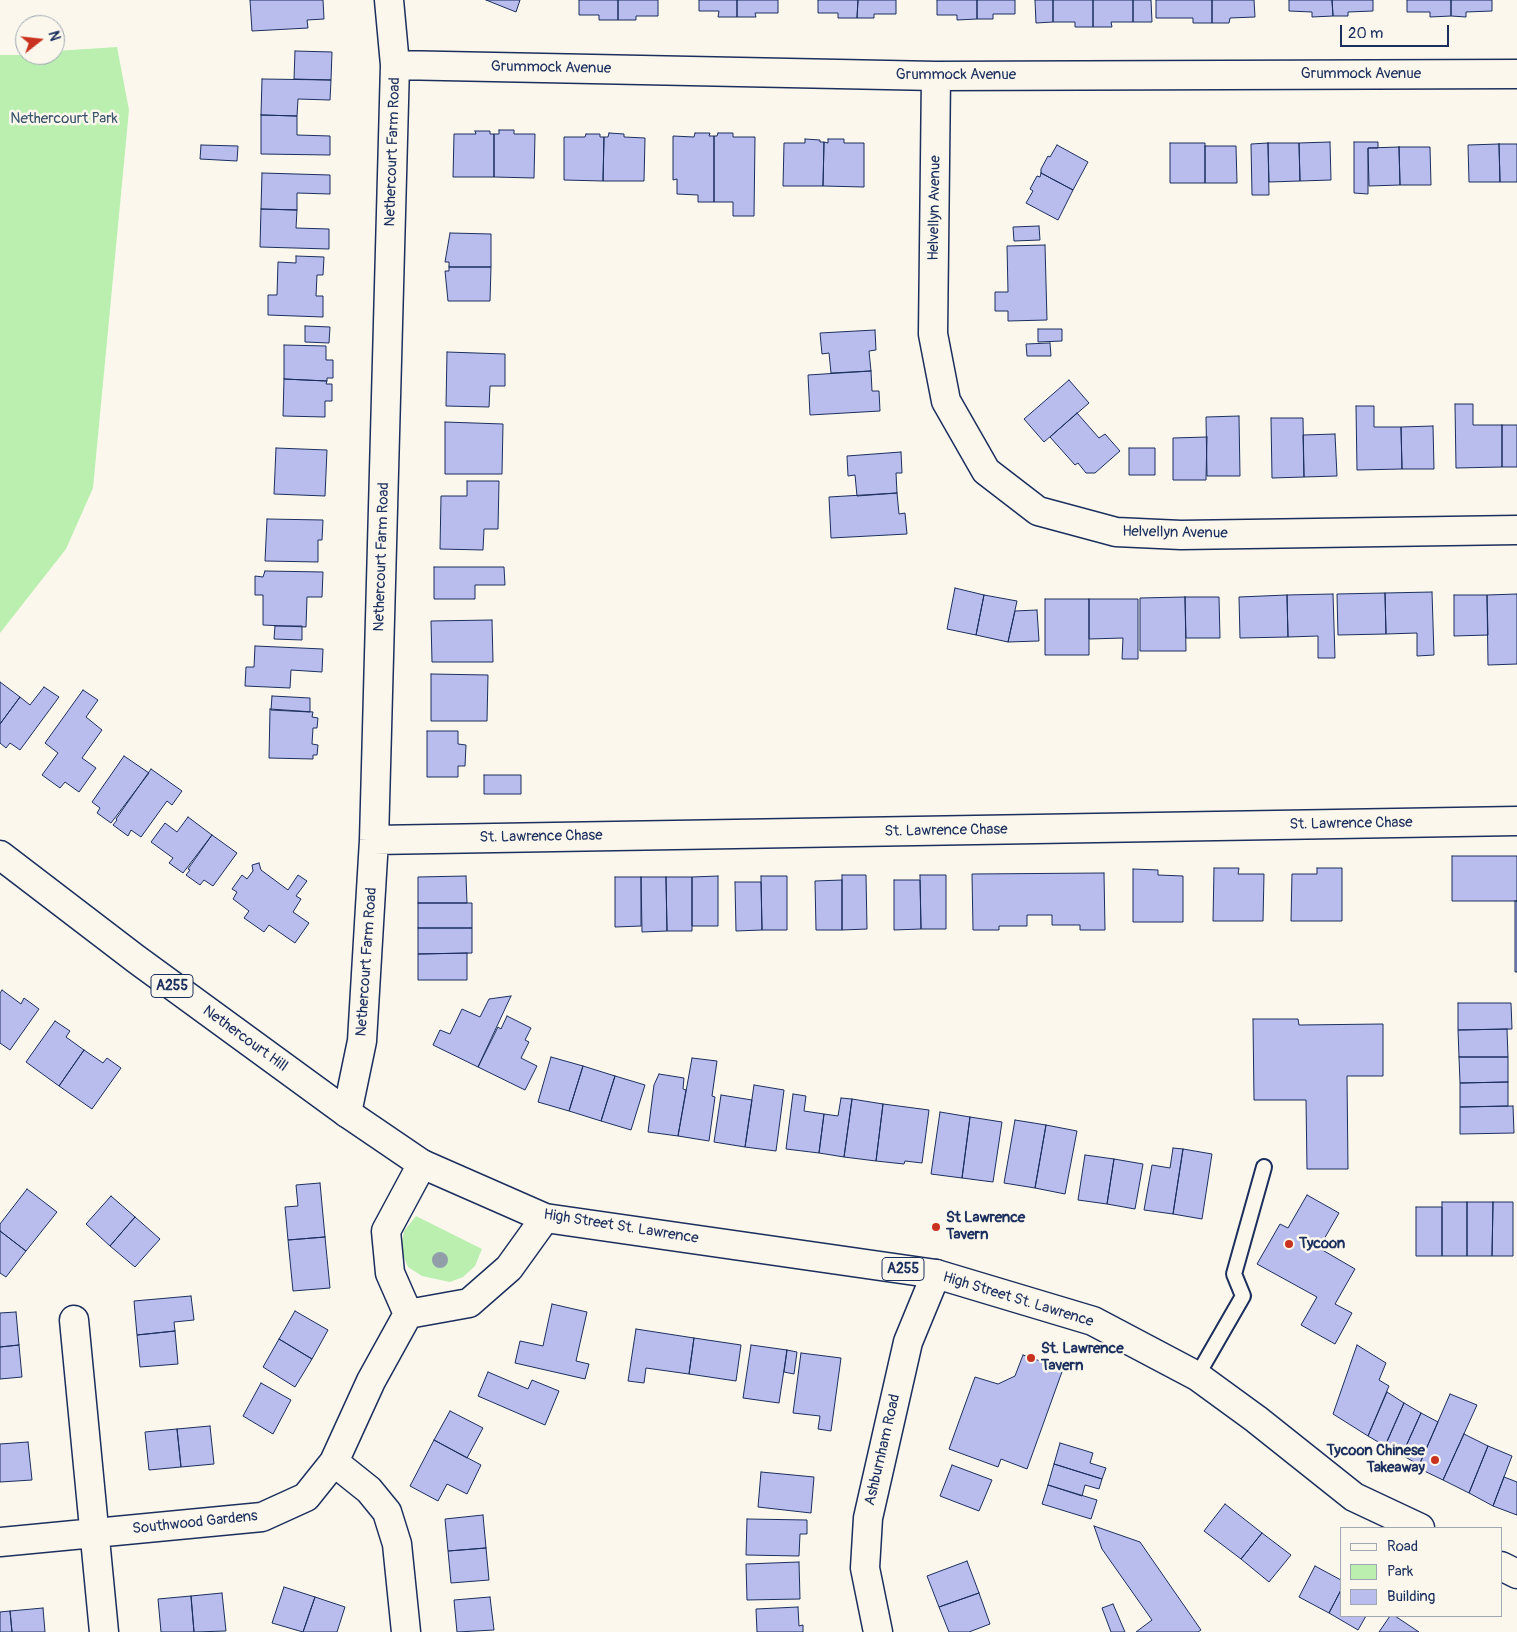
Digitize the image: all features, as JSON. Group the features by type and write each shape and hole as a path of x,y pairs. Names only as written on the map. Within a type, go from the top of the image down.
{"street":[{"name":"Nethercourt Farm Road","path":"346,1113 362,1041 374,840 395,65 389,0"},
{"name":"Grummock Avenue","path":"395,65 936,76 1517,74"},
{"name":"Helvellyn Avenue","path":"936,76 934,334 946,401 986,471 1038,511 1116,532 1181,535 1517,530"},
{"name":"St. Lawrence Chase","path":"374,840 1517,821"},
{"name":"Nethercourt Hill","path":"0,855 136,960 346,1113"},
{"name":"High Street St. Lawrence","path":"346,1113 422,1164 545,1218 936,1274 1093,1322 1197,1376 1256,1419 1354,1497 1418,1527"},
{"path":"422,1164 386,1230 390,1273 408,1314 469,1303 509,1268 545,1218"},
{"name":"Ashburnham Road","path":"878,1632 865,1568 868,1518 908,1342 936,1274"},
{"name":"Southwood Gardens","path":"0,1542 262,1517 306,1497 334,1462 371,1381 408,1314"},
{"path":"74,1320 104,1632"},
{"path":"334,1462 369,1490 387,1512 397,1544 406,1632"},
{"path":"1502,1566 1517,1574"}],"lane":[{"path":"1197,1376 1243,1296 1234,1274 1264,1167"}],"green space":[{"name":"Nethercourt Park","path":"117,47 129,110 93,488 66,549 0,633 0,55 15,55 15,65 65,65 65,50"},
{"path":"416,1216 482,1249 475,1266 463,1277 450,1282 422,1276 408,1267 401,1250 404,1231"}],"building":[{"path":"250,0 323,0 324,19 307,20 308,28 252,31"},
{"path":"486,0 520,0 516,12"},
{"path":"579,0 618,0 618,20 599,20 599,15 579,15"},
{"path":"618,0 658,0 658,16 636,16 636,20 618,20"},
{"path":"699,0 737,0 737,17 718,17 719,11 699,11"},
{"path":"737,0 778,0 778,13 755,13 756,17 737,17"},
{"path":"818,0 858,0 857,18 838,18 838,13 818,13"},
{"path":"858,0 896,0 896,14 874,14 874,18 857,18"},
{"path":"937,0 977,0 977,19 957,20 957,15 937,15"},
{"path":"977,0 1015,0 1015,14 993,14 993,19 977,19"},
{"path":"1035,0 1053,0 1053,22 1036,23"},
{"path":"1053,0 1093,0 1093,27 1075,27 1075,22 1053,22"},
{"path":"1093,0 1133,0 1133,22 1111,22 1112,27 1093,27"},
{"path":"1133,0 1151,0 1152,22 1133,22"},
{"path":"1156,0 1212,0 1212,23 1193,23 1193,18 1156,18"},
{"path":"1212,0 1254,0 1255,17 1230,18 1229,23 1212,23"},
{"path":"1289,0 1332,0 1333,16 1312,17 1312,12 1289,11"},
{"path":"1332,0 1373,0 1373,11 1348,12 1348,16 1333,16"},
{"path":"1407,0 1451,0 1451,16 1430,17 1430,12 1407,12"},
{"path":"1451,0 1492,0 1492,11 1466,12 1466,17 1451,16"},
{"path":"295,51 332,52 331,80 294,79"},
{"path":"262,79 331,80 330,100 298,99 297,116 261,115"},
{"path":"261,115 297,116 297,135 330,136 330,155 261,154"},
{"path":"499,130 514,130 514,134 535,134 534,178 494,177 494,134 499,134"},
{"path":"475,131 490,131 490,134 494,134 494,177 453,177 454,134 476,134"},
{"path":"609,133 624,134 624,137 645,138 644,181 603,181 604,137 608,137"},
{"path":"695,133 710,133 709,136 714,136 714,202 698,202 698,195 677,194 677,179 673,180 673,136 694,137"},
{"path":"718,133 733,133 733,137 755,137 754,216 733,216 733,202 714,202 714,136 717,136"},
{"path":"586,134 600,134 600,137 604,137 603,181 564,180 564,137 585,137"},
{"path":"805,139 824,142 823,186 783,186 784,143 805,143"},
{"path":"828,139 844,139 844,143 864,143 864,187 823,186 824,142 828,143"},
{"path":"1330,142 1331,180 1300,181 1299,143"},
{"path":"1354,142 1378,142 1378,148 1368,148 1368,194 1354,193"},
{"path":"1170,143 1205,143 1205,183 1170,183"},
{"path":"1268,143 1299,143 1300,181 1269,182"},
{"path":"1268,143 1269,195 1252,195 1251,144"},
{"path":"1499,144 1500,182 1469,182 1468,145"},
{"path":"1499,144 1517,144 1517,182 1500,182"},
{"path":"201,145 238,146 237,161 200,159"},
{"path":"1057,145 1088,162 1073,190 1041,173 1041,169 1048,156 1050,157"},
{"path":"1205,146 1236,146 1237,183 1205,183"},
{"path":"1399,147 1400,185 1369,186 1368,148"},
{"path":"1399,147 1430,147 1431,185 1400,185"},
{"path":"262,173 330,175 330,194 297,193 297,210 261,209"},
{"path":"1041,173 1073,190 1058,220 1026,203 1033,191 1030,189 1037,176 1040,177"},
{"path":"261,209 297,210 296,228 329,229 329,249 260,247"},
{"path":"1039,226 1040,240 1014,241 1013,227"},
{"path":"450,233 491,234 491,267 449,267 449,262 445,262"},
{"path":"1045,245 1047,320 1008,321 1008,311 995,311 995,292 1008,292 1007,246"},
{"path":"296,256 324,257 323,275 317,275 316,296 323,296 323,317 268,315 268,295 277,295 278,262 296,263"},
{"path":"449,267 491,267 490,301 448,301 445,271 449,271"},
{"path":"305,326 330,327 329,343 305,342"},
{"path":"1038,329 1062,329 1062,341 1038,342"},
{"path":"875,330 876,350 869,351 871,371 831,373 829,353 822,354 820,333"},
{"path":"1050,343 1051,356 1027,356 1026,344"},
{"path":"284,345 326,346 326,360 333,360 333,378 327,378 327,381 284,379"},
{"path":"447,352 505,354 505,386 490,386 489,407 446,406"},
{"path":"871,371 872,391 879,391 880,411 810,415 808,375"},
{"path":"284,379 327,381 326,384 332,384 332,401 325,401 325,417 283,416"},
{"path":"1069,380 1089,403 1044,442 1024,419"},
{"path":"1455,404 1473,404 1473,425 1502,425 1502,467 1456,468"},
{"path":"1356,406 1374,406 1374,427 1401,427 1402,469 1357,470"},
{"path":"1077,413 1099,438 1105,434 1120,451 1095,473 1086,473 1078,463 1075,465 1050,437"},
{"path":"1239,416 1240,476 1207,476 1206,417"},
{"path":"1271,418 1303,418 1304,477 1272,478"},
{"path":"445,422 503,424 502,474 445,474"},
{"path":"1502,425 1517,425 1517,467 1502,467"},
{"path":"1433,426 1434,469 1402,469 1401,427"},
{"path":"1335,434 1337,476 1304,477 1303,435"},
{"path":"1207,437 1206,480 1173,480 1173,438"},
{"path":"276,448 327,450 325,496 274,494"},
{"path":"1129,448 1155,448 1155,475 1129,475"},
{"path":"901,452 902,473 896,473 897,493 857,496 855,475 848,476 847,456"},
{"path":"467,481 499,481 498,529 484,529 483,550 440,549 441,496 467,496"},
{"path":"897,493 899,514 905,513 907,534 831,538 829,497"},
{"path":"267,519 323,520 322,540 318,540 318,562 265,561"},
{"path":"434,567 504,567 505,585 475,585 475,599 434,599"},
{"path":"265,571 323,572 322,597 307,597 306,627 263,625 263,595 255,595 255,576 263,577"},
{"path":"955,588 984,595 976,635 947,629"},
{"path":"1432,592 1434,655 1417,656 1417,633 1386,634 1385,593"},
{"path":"1385,593 1386,634 1338,635 1337,594"},
{"path":"1333,594 1335,658 1318,658 1318,636 1288,637 1287,595"},
{"path":"1517,594 1517,664 1488,665 1487,595"},
{"path":"984,595 1017,601 1008,642 976,635"},
{"path":"1287,595 1288,637 1240,638 1239,597"},
{"path":"1454,595 1487,595 1488,635 1454,636"},
{"path":"1185,597 1219,597 1220,638 1186,638"},
{"path":"1185,597 1186,651 1140,651 1140,598"},
{"path":"1045,599 1089,599 1089,655 1045,655"},
{"path":"1089,599 1138,599 1138,659 1122,659 1123,638 1089,639"},
{"path":"1037,610 1039,641 1008,642 1015,611"},
{"path":"492,620 493,662 432,662 431,621"},
{"path":"275,626 302,626 302,640 274,639"},
{"path":"255,646 323,649 322,672 291,670 290,688 245,686 246,667 254,667"},
{"path":"431,674 488,675 487,721 431,721"},
{"path":"0,682 20,697 0,724"},
{"path":"44,687 59,697 20,750 10,743 6,748 0,743 0,724 20,697 30,705"},
{"path":"83,690 98,700 86,717 102,730 82,758 96,768 79,792 65,782 60,788 42,775 58,753 45,743"},
{"path":"272,696 310,698 310,712 271,710"},
{"path":"270,709 313,712 312,717 318,718 317,728 313,728 312,744 318,745 317,755 313,755 313,759 269,758"},
{"path":"427,731 458,731 458,744 466,745 465,766 458,766 458,777 427,777"},
{"path":"124,756 149,773 111,823 97,813 100,808 92,802"},
{"path":"151,769 182,791 172,805 167,801 141,837 131,830 128,836 113,825"},
{"path":"484,775 521,775 521,794 484,794"},
{"path":"188,817 212,835 183,873 169,863 173,858 151,842 165,823 177,832"},
{"path":"212,835 237,853 213,886 204,880 200,885 186,875 190,870 188,869"},
{"path":"1452,856 1517,856 1517,901 1452,901"},
{"path":"259,863 261,870 288,890 298,875 307,881 296,896 301,899 293,912 309,923 295,943 269,925 264,932 244,918 249,911 233,899 237,892 232,889 242,875 247,879 253,871 252,865"},
{"path":"1214,868 1239,868 1238,874 1264,874 1263,921 1213,921"},
{"path":"1317,868 1342,868 1342,921 1291,921 1292,874 1317,874"},
{"path":"1133,869 1158,870 1158,875 1183,876 1183,922 1133,922"},
{"path":"1104,873 1105,930 1080,930 1080,925 1052,925 1052,915 1027,915 1027,926 999,926 999,930 973,930 972,874"},
{"path":"842,875 866,875 867,929 842,930"},
{"path":"920,875 946,875 946,929 921,929"},
{"path":"466,876 467,903 418,903 418,877"},
{"path":"718,876 718,926 692,926 692,877"},
{"path":"761,876 787,876 787,930 762,930"},
{"path":"615,877 641,877 641,926 615,927"},
{"path":"641,877 666,877 667,931 642,932"},
{"path":"666,877 692,877 692,931 667,931"},
{"path":"842,880 842,930 816,930 815,881"},
{"path":"894,880 920,880 921,929 894,930"},
{"path":"735,882 761,882 762,930 736,931"},
{"path":"1515,901 1517,901 1517,972 1515,972"},
{"path":"418,903 472,903 472,928 418,928"},
{"path":"418,928 472,928 472,953 418,954"},
{"path":"467,953 467,980 418,980 418,954"},
{"path":"2,990 21,1004 24,998 39,1009 10,1050 0,1043 0,993"},
{"path":"511,996 478,1067 433,1045 440,1030 450,1034 462,1009 480,1017 489,999"},
{"path":"1458,1003 1511,1003 1512,1029 1458,1030"},
{"path":"507,1016 531,1028 525,1040 529,1042 521,1058 537,1066 525,1090 478,1067 498,1027 501,1029"},
{"path":"1253,1019 1298,1019 1299,1025 1383,1024 1383,1076 1347,1076 1348,1169 1307,1169 1306,1100 1254,1100"},
{"path":"55,1021 70,1031 66,1037 84,1050 59,1086 26,1062"},
{"path":"1507,1029 1508,1057 1459,1057 1458,1030"},
{"path":"84,1050 103,1063 107,1058 121,1068 92,1109 59,1086"},
{"path":"551,1057 583,1066 569,1111 538,1102"},
{"path":"1459,1057 1508,1057 1508,1082 1460,1083"},
{"path":"692,1058 717,1061 712,1096 715,1097 709,1141 678,1136"},
{"path":"583,1066 615,1076 601,1121 569,1111"},
{"path":"659,1074 684,1078 683,1089 686,1090 678,1136 648,1132 654,1085"},
{"path":"615,1076 645,1085 631,1130 601,1121"},
{"path":"1508,1082 1508,1106 1460,1107 1460,1083"},
{"path":"754,1085 784,1090 776,1151 745,1147"},
{"path":"793,1094 806,1096 804,1111 824,1114 819,1153 786,1149"},
{"path":"721,1095 752,1100 745,1147 714,1142"},
{"path":"841,1098 852,1099 844,1157 819,1153 824,1114 838,1116"},
{"path":"852,1099 883,1104 876,1161 844,1157"},
{"path":"883,1104 929,1110 922,1163 905,1161 904,1164 876,1161"},
{"path":"1513,1106 1514,1133 1460,1134 1460,1107"},
{"path":"940,1112 970,1117 962,1178 931,1174"},
{"path":"970,1117 1002,1122 993,1182 962,1178"},
{"path":"1015,1120 1046,1125 1035,1188 1004,1183"},
{"path":"1046,1125 1077,1131 1065,1194 1035,1188"},
{"path":"1173,1148 1183,1149 1173,1214 1144,1210 1152,1165 1170,1168"},
{"path":"1183,1149 1212,1154 1202,1219 1173,1214"},
{"path":"1085,1155 1114,1159 1107,1204 1078,1200"},
{"path":"1114,1159 1143,1164 1135,1209 1107,1204"},
{"path":"320,1183 325,1237 288,1240 285,1207 298,1206 296,1185"},
{"path":"27,1189 57,1212 26,1251 0,1231 0,1224"},
{"path":"1307,1195 1339,1213 1319,1248 1355,1269 1335,1304 1352,1313 1335,1344 1301,1325 1317,1297 1257,1264 1280,1224 1288,1228"},
{"path":"111,1196 135,1217 110,1246 86,1224"},
{"path":"1442,1202 1467,1202 1467,1256 1442,1256"},
{"path":"1467,1202 1493,1202 1492,1256 1467,1256"},
{"path":"1493,1202 1513,1202 1513,1256 1492,1256"},
{"path":"1416,1207 1442,1207 1442,1256 1416,1256"},
{"path":"135,1217 160,1239 135,1267 110,1246"},
{"path":"0,1231 26,1251 6,1277 0,1273"},
{"path":"325,1237 330,1288 293,1291 288,1240"},
{"path":"191,1296 194,1320 174,1322 175,1331 137,1335 134,1301"},
{"path":"552,1304 587,1312 576,1361 589,1364 585,1379 515,1363 520,1341 543,1346"},
{"path":"295,1311 328,1330 312,1359 279,1339"},
{"path":"16,1312 19,1345 0,1347 0,1313"},
{"path":"636,1329 694,1338 689,1374 646,1368 644,1383 628,1381"},
{"path":"175,1331 178,1364 140,1367 137,1335"},
{"path":"694,1338 741,1345 736,1381 689,1374"},
{"path":"279,1339 312,1359 295,1387 263,1367"},
{"path":"19,1345 22,1377 0,1379 0,1347"},
{"path":"751,1345 787,1350 779,1403 743,1398"},
{"path":"1357,1345 1386,1363 1379,1380 1389,1386 1368,1436 1333,1414"},
{"path":"787,1350 797,1352 794,1374 784,1372"},
{"path":"801,1353 841,1358 831,1431 818,1429 820,1416 793,1413"},
{"path":"1023,1355 1063,1369 1027,1469 1001,1459 998,1467 949,1449 975,1377 998,1384 1015,1376"},
{"path":"488,1372 528,1389 532,1380 559,1391 545,1425 478,1396"},
{"path":"261,1383 291,1400 273,1434 243,1416"},
{"path":"1387,1392 1404,1403 1385,1446 1368,1436"},
{"path":"1450,1394 1477,1405 1443,1480 1418,1468"},
{"path":"1404,1403 1421,1413 1402,1455 1385,1446"},
{"path":"450,1411 483,1428 467,1458 434,1440"},
{"path":"1421,1413 1438,1422 1419,1465 1402,1455"},
{"path":"210,1426 214,1464 181,1467 177,1429"},
{"path":"177,1429 181,1467 149,1470 145,1432"},
{"path":"1464,1434 1488,1446 1469,1493 1443,1480"},
{"path":"434,1440 481,1465 467,1494 447,1484 438,1501 410,1486"},
{"path":"28,1442 32,1480 0,1482 0,1444"},
{"path":"1060,1443 1093,1453 1090,1463 1106,1468 1102,1479 1054,1464"},
{"path":"1488,1446 1512,1456 1493,1506 1469,1493"},
{"path":"1054,1464 1102,1479 1099,1489 1085,1485 1082,1496 1048,1485"},
{"path":"952,1465 992,1480 979,1511 940,1496"},
{"path":"761,1472 814,1477 811,1513 758,1507"},
{"path":"1504,1477 1517,1482 1517,1515 1493,1506"},
{"path":"1048,1485 1097,1500 1091,1519 1042,1504"},
{"path":"1225,1504 1262,1533 1241,1559 1204,1531"},
{"path":"483,1515 486,1548 448,1551 445,1519"},
{"path":"747,1519 807,1520 807,1534 800,1534 799,1556 746,1555"},
{"path":"1094,1526 1140,1542 1201,1630 1198,1632 1136,1632 1152,1620 1102,1549"},
{"path":"1262,1533 1291,1555 1269,1582 1241,1559"},
{"path":"486,1548 489,1580 451,1583 448,1551"},
{"path":"967,1561 979,1593 939,1607 927,1576"},
{"path":"799,1562 800,1599 747,1600 746,1564"},
{"path":"1315,1566 1340,1579 1340,1592 1329,1613 1299,1597"},
{"path":"284,1587 315,1597 303,1632 272,1623"},
{"path":"1340,1592 1340,1617 1365,1617 1358,1630 1329,1613"},
{"path":"222,1593 226,1631 194,1632 191,1596"},
{"path":"979,1593 990,1624 969,1632 949,1632 939,1607"},
{"path":"191,1596 194,1632 161,1632 158,1599"},
{"path":"315,1597 345,1607 337,1632 303,1632"},
{"path":"490,1597 494,1630 457,1632 454,1600"},
{"path":"1113,1604 1125,1632 1111,1632 1102,1608"},
{"path":"798,1607 799,1626 803,1625 803,1632 757,1632 756,1609"},
{"path":"43,1608 45,1632 12,1632 10,1611"},
{"path":"10,1611 12,1632 0,1632 0,1612"},
{"path":"1389,1617 1396,1617 1419,1632 1379,1632"}],"place":[{"name":"St Lawrence Tavern","path":"936,1227"},
{"name":"Tycoon","path":"1289,1244"},
{"name":"St. Lawrence Tavern","path":"1031,1358"},
{"name":"Tycoon Chinese Takeaway","path":"1435,1460"}]}
